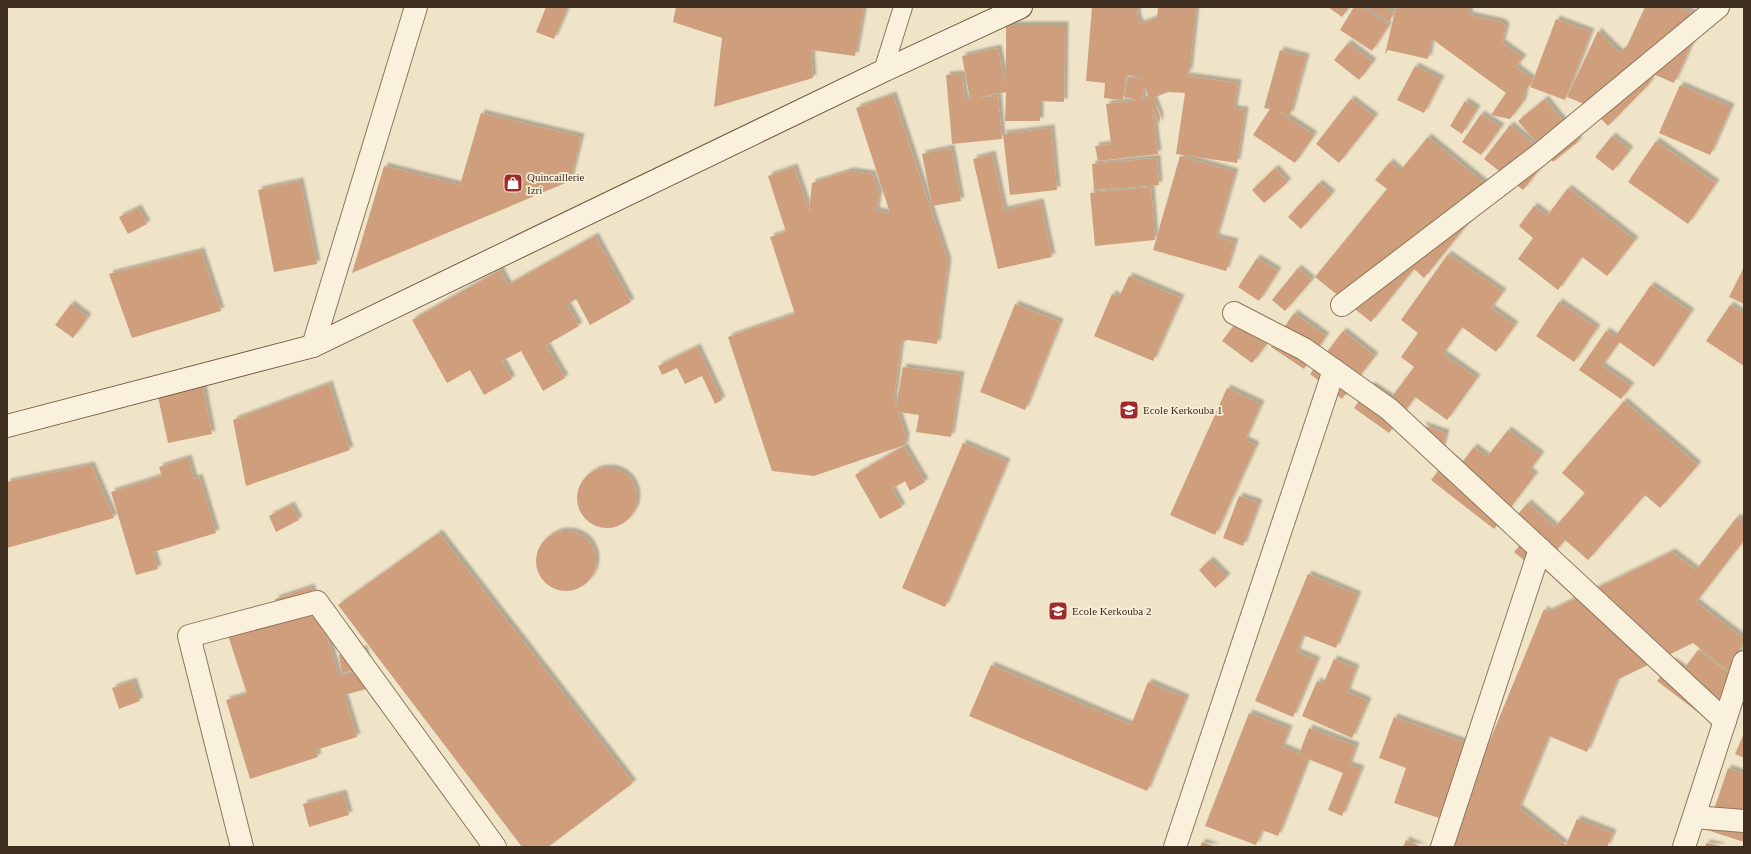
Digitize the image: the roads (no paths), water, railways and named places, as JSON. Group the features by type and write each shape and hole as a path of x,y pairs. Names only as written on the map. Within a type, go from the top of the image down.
{"street":[{"path":"314,346 416,7"},
{"path":"7,426 314,346 883,71 1022,7"},
{"path":"1342,305 1540,155 1718,7"},
{"path":"1234,312 1304,349 1389,409 1725,721"},
{"path":"1175,847 1334,370"},
{"path":"1442,847 1540,549"},
{"path":"242,847 190,636 317,602 495,847"},
{"path":"1684,847 1744,662"},
{"path":"1694,817 1744,821"}],"lane":[{"path":"883,71 903,7"}],"place":[{"name":"Quincaillerie Izri","path":"513,183"},
{"name":"Ecole Kerkouba 1","path":"1129,410"},
{"name":"Ecole Kerkouba 2","path":"1058,611"}]}
